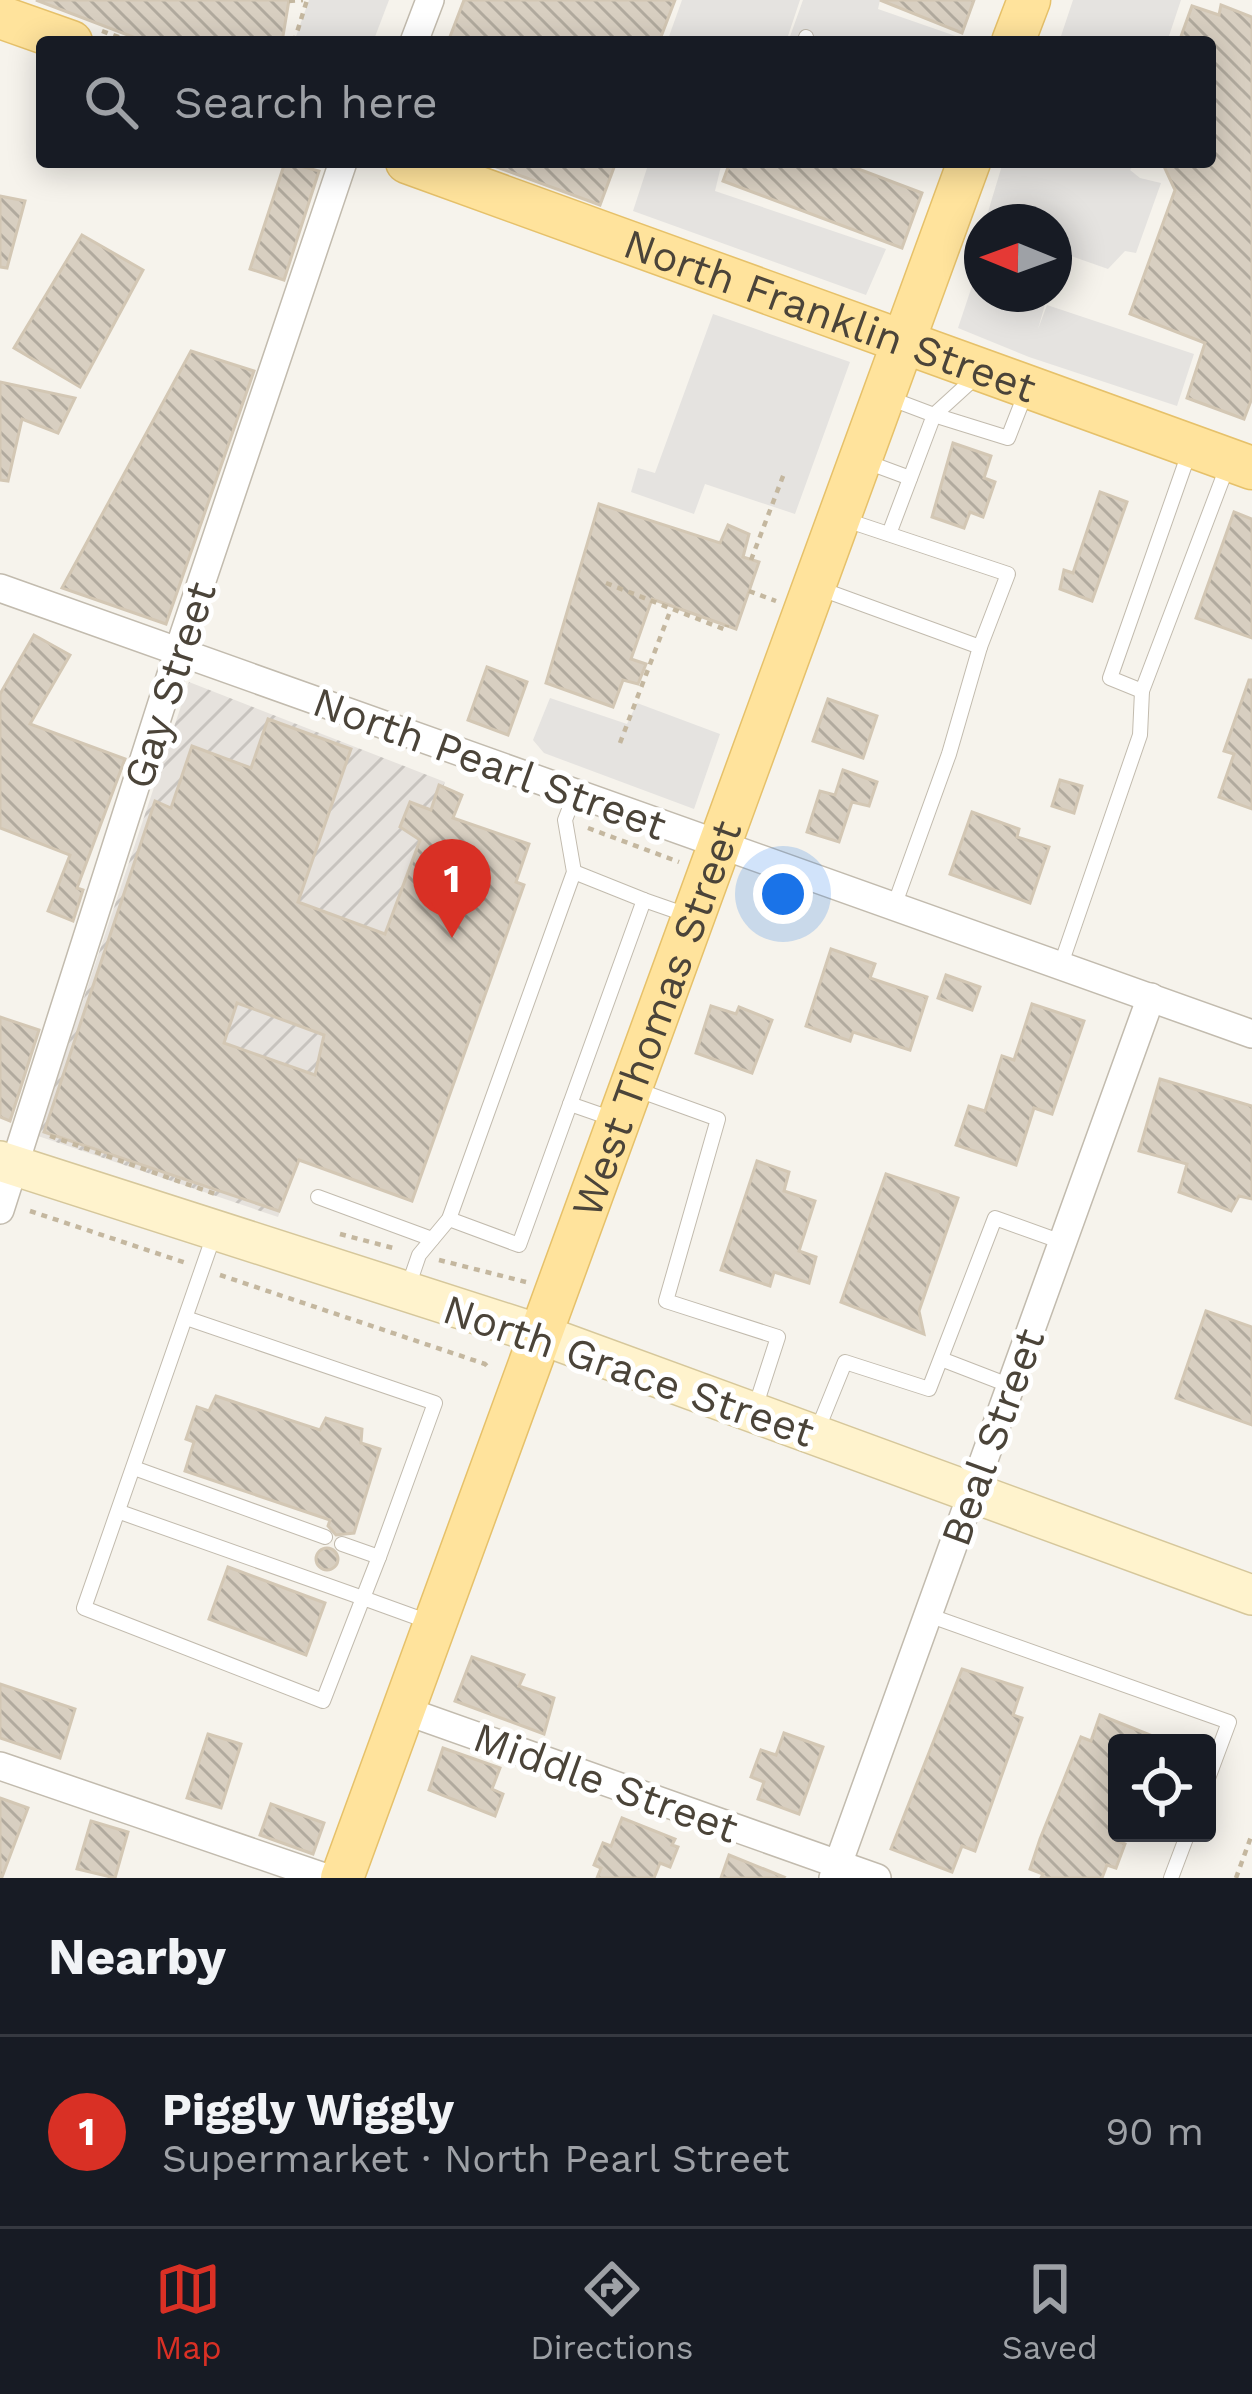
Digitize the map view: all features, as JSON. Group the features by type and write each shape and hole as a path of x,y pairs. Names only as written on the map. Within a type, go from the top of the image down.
{"main road":[{"path":"1015,36 1029,0"},
{"path":"0,17 54,36"},
{"name":"North Franklin Street","path":"424,168 1224,458"},
{"name":"West Thomas Street","path":"342,1878 624,1104 679,912 720,846 795,594 839,518 967,168"},
{"name":"North Grace Street","path":"7,1163 224,1215 412,1274 539,1334 1252,1595"}],"street":[{"path":"416,36 430,0"},
{"name":"Gay Street","path":"0,1210 7,1163 341,168"},
{"name":"North Pearl Street","path":"0,588 180,650 570,807 720,846 1252,1034"},
{"name":"Beal Street","path":"836,1871 1150,997"},
{"name":"Middle Street","path":"403,1710 836,1871 877,1878"},
{"path":"0,1766 327,1878"}],"lane":[{"path":"890,534 934,415 983,371"},
{"path":"884,396 1008,438 1028,387"},
{"path":"1142,691 1110,678 1224,458"},
{"path":"1060,967 1140,735 1142,691 1224,458"},
{"path":"860,460 910,478"},
{"path":"839,518 1008,574 893,909"},
{"path":"795,594 980,647"},
{"path":"412,1274 448,1219 574,872 570,807"},
{"path":"574,872 679,912"},
{"path":"448,1219 519,1244 644,900"},
{"path":"570,1104 624,1104 718,1119 666,1301 778,1337 753,1413"},
{"path":"318,1197 432,1239"},
{"path":"186,1318 435,1403 323,1701 84,1608 120,1512 134,1468 186,1318 203,1269 224,1215"},
{"path":"815,1436 845,1362 929,1389 994,1218 1062,1242"},
{"path":"940,1359 1011,1386"},
{"path":"134,1468 325,1537"},
{"path":"120,1512 434,1624"},
{"path":"342,1544 379,1557"},
{"path":"928,1615 1229,1722 1216,1757"},
{"path":"1171,1878 1184,1842"}],"path":[{"path":"289,1 305,0 295,36"},
{"path":"752,560 785,471"},
{"path":"607,583 726,630 727,626"},
{"path":"749,591 795,594"},
{"path":"620,742 671,609"},
{"path":"570,807 680,862 679,912"},
{"path":"45,1134 224,1215"},
{"path":"30,1211 485,1364 493,1382"},
{"path":"336,1233 412,1274 524,1283 534,1276"},
{"path":"1236,1878 1252,1834"}],"shaded area":[{"path":"309,0 389,0 375,36 296,36"},
{"path":"682,0 800,0 788,36 669,36"},
{"path":"803,0 880,0 878,9 956,36 790,36"},
{"path":"1073,0 1181,0 1169,36 1061,36"},
{"path":"647,168 721,168 715,191 886,249 866,295 633,211"},
{"path":"1001,168 1132,168 1140,178 1161,183 1136,253 1125,251 1108,269 1072,256 1072,204 990,204"},
{"path":"964,310 1043,312 1038,329 1044,312 1068,312 1194,354 1177,406 958,328"},
{"path":"713,314 850,362 795,514 705,484 694,514 631,492 638,468 655,473"},
{"path":"189,682 445,782 278,1217 38,1136"},
{"path":"550,698 627,724 637,703 720,734 694,809 544,753 533,740"}],"building":[{"path":"36,0 289,0 283,36 130,36"},
{"path":"464,0 675,0 661,36 450,36"},
{"path":"880,0 974,0 962,33"},
{"path":"1221,5 1252,17 1252,398 1244,419 1187,398 1205,343 1130,314 1175,190 1165,168 1216,168 1216,36 1181,36 1192,6 1219,15"},
{"path":"283,168 319,171 284,280 250,269"},
{"path":"499,168 614,168 600,205"},
{"path":"728,168 856,168 922,193 902,248 723,181"},
{"path":"0,196 25,201 7,268 0,267"},
{"path":"82,235 143,270 80,387 14,348"},
{"path":"191,351 254,371 166,624 62,588"},
{"path":"0,382 75,398 58,433 22,419 8,481 0,480"},
{"path":"953,443 991,456 984,478 995,482 983,517 970,512 964,528 932,517"},
{"path":"1100,492 1127,502 1092,601 1060,589 1064,570 1073,573"},
{"path":"599,504 720,543 728,525 749,534 743,557 759,562 736,629 652,599 631,659 646,664 638,684 623,680 613,707 546,683"},
{"path":"1234,512 1252,519 1252,638 1196,618"},
{"path":"34,635 70,655 30,724 125,759 77,888 83,890 73,921 48,911 70,855 0,828 0,694"},
{"path":"487,667 527,682 508,735 468,720"},
{"path":"1249,680 1252,809 1219,797 1234,754 1224,751"},
{"path":"828,699 877,716 863,758 813,741"},
{"path":"268,719 351,749 298,902 385,934 420,840 400,827 410,802 431,810 439,785 462,795 453,818 529,844 516,882 524,885 412,1201 299,1160 279,1211 44,1132 155,801 171,808 192,746 251,768","holes":["237,1003 324,1035 315,1075 224,1043"]},
{"path":"843,770 877,782 869,806 852,802 839,842 807,832 820,791 835,795"},
{"path":"1060,780 1082,786 1074,813 1052,806"},
{"path":"972,812 1019,829 1017,837 1049,847 1030,903 950,874"},
{"path":"831,949 875,964 870,978 927,997 910,1050 853,1032 850,1041 806,1026"},
{"path":"946,975 980,987 972,1010 938,998"},
{"path":"1032,1004 1084,1021 1052,1114 1034,1108 1016,1165 956,1145 969,1106 985,1111 1002,1056 1014,1060"},
{"path":"711,1006 736,1014 739,1007 772,1020 752,1073 696,1053"},
{"path":"0,1017 39,1030 10,1121 0,1117"},
{"path":"1160,1079 1252,1106 1252,1199 1239,1196 1231,1211 1179,1192 1187,1164 1139,1151"},
{"path":"757,1161 789,1172 784,1191 815,1201 799,1251 816,1257 809,1283 774,1272 770,1286 721,1270"},
{"path":"886,1174 958,1198 919,1311 924,1334 841,1302"},
{"path":"1206,1311 1252,1327 1252,1425 1176,1398"},
{"path":"216,1396 320,1430 326,1418 362,1429 361,1443 380,1449 354,1533 336,1535 328,1526 330,1520 185,1471 194,1442 186,1439 197,1407 209,1411"},
{"path":"327,1548 338,1559 327,1570 316,1559"},
{"path":"228,1567 325,1603 306,1655 209,1619"},
{"path":"472,1657 524,1675 519,1686 554,1698 544,1734 455,1701"},
{"path":"962,1669 1022,1688 1013,1715 1022,1718 975,1851 962,1846 952,1872 891,1849"},
{"path":"0,1684 75,1709 60,1758 0,1738"},
{"path":"1100,1715 1148,1734 1108,1734 1108,1842 1125,1844 1116,1868 1107,1865 1102,1878 1041,1878 1043,1874 1030,1869 1040,1839 1081,1737 1091,1741"},
{"path":"784,1733 823,1747 799,1814 758,1799 764,1782 751,1777 761,1750 776,1755"},
{"path":"208,1734 241,1744 221,1808 187,1798"},
{"path":"443,1748 500,1768 492,1789 503,1794 495,1816 429,1790"},
{"path":"0,1798 28,1808 2,1877 0,1876"},
{"path":"271,1804 324,1823 313,1854 260,1835"},
{"path":"622,1818 675,1839 672,1845 678,1847 670,1867 660,1863 654,1878 597,1878 601,1868 594,1865 603,1843 611,1846"},
{"path":"91,1821 128,1832 115,1878 77,1869"},
{"path":"729,1855 784,1877 721,1878"}],"place":[{"name":"Piggly Wiggly","path":"452,938"}]}
